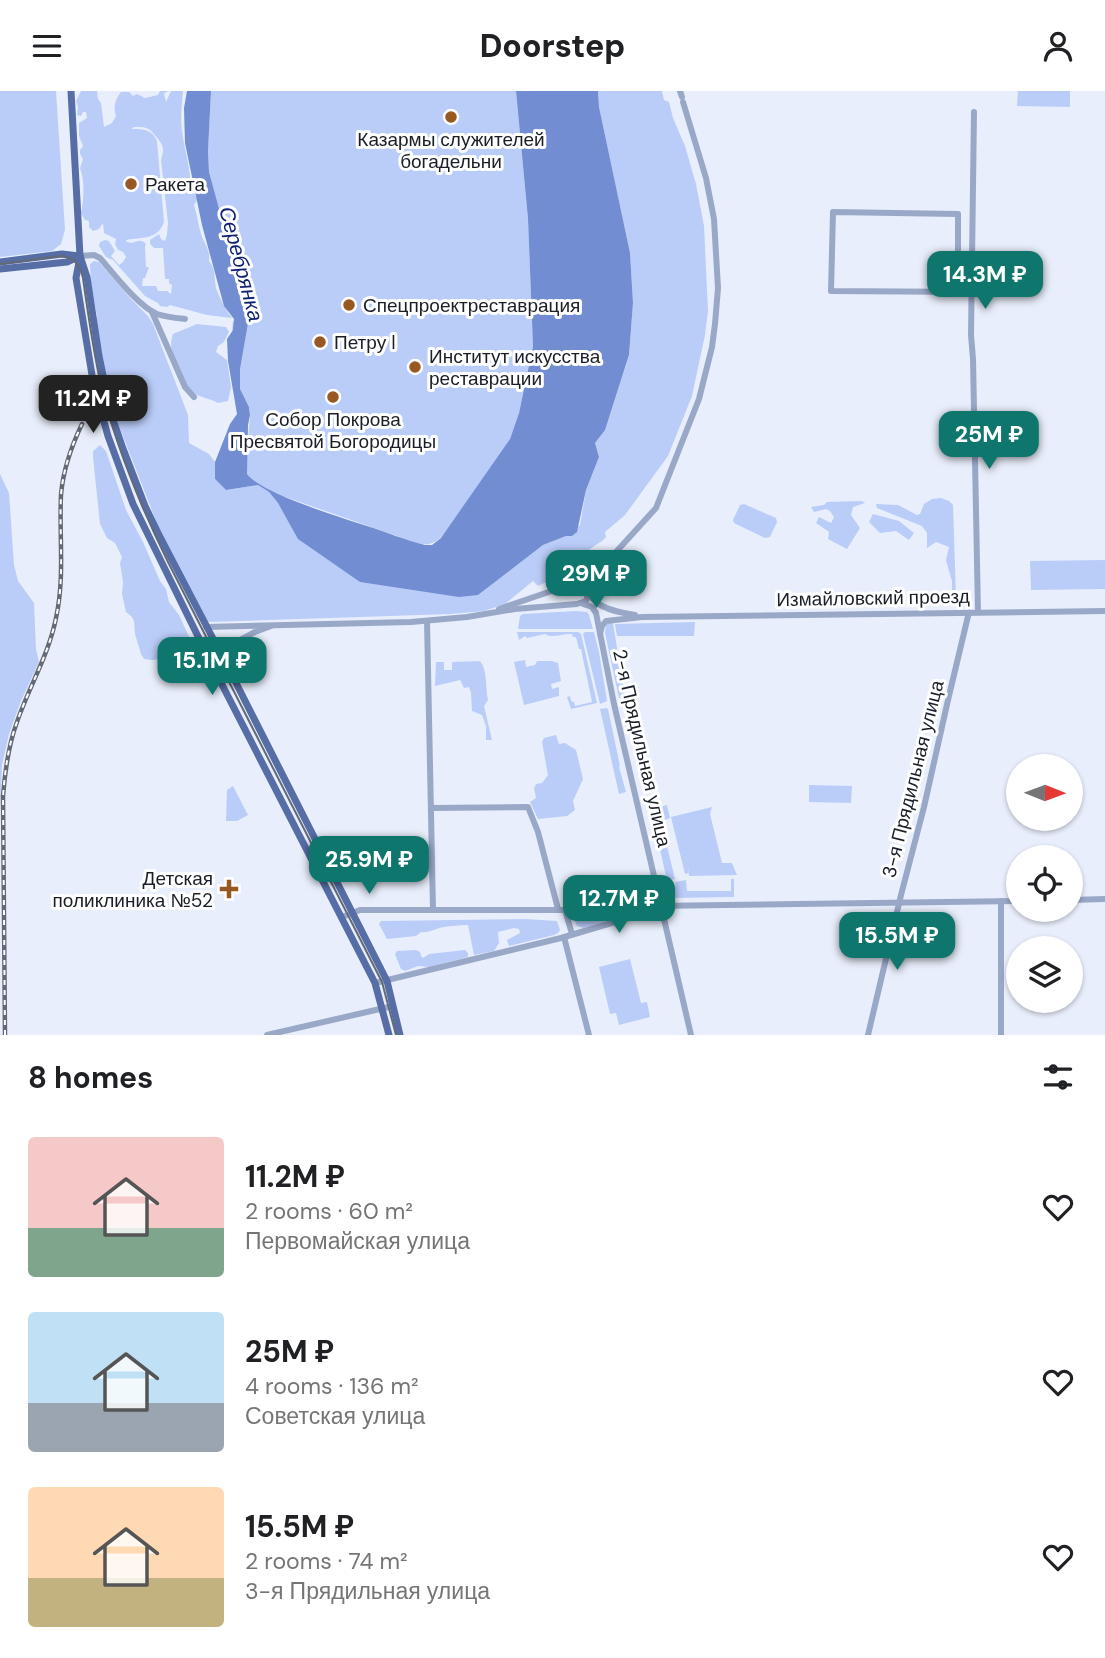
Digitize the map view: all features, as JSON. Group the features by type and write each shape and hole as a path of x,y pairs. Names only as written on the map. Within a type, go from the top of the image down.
{"main road":[{"path":"71,91 80,256 76,278"},
{"path":"0,262 62,254 80,256"},
{"path":"0,269 71,261 80,256"},
{"path":"80,256 87,277 104,384 122,446 158,533 387,981 400,1035"},
{"path":"62,262 72,267 76,278 94,387 108,436 133,504 242,725 375,983 389,1035"},
{"path":"242,725 255,722"}],"street":[{"path":"206,627 427,621 586,601 596,573 656,508 699,399 712,347 718,288 714,219 706,178 682,97"},
{"path":"974,112 971,335 978,612"},
{"path":"958,281 958,214 833,212 831,291 972,292"},
{"path":"80,256 100,258 124,286 151,310 186,319"},
{"path":"151,310 186,387 194,397"},
{"path":"467,617 575,583 596,573"},
{"name":"Измайловский проезд","path":"575,583 584,586 595,602 642,617"},
{"name":"2-я Прядильная улица","path":"577,604 592,607 596,613 614,704 691,1035"},
{"name":"Измайловский проезд","path":"600,634 606,621 642,617 1105,611"},
{"name":"3-я Прядильная улица","path":"868,1035 970,612"},
{"path":"427,621 433,910"},
{"path":"209,657 255,632 276,625"},
{"path":"431,808 528,807 562,909 589,1035"},
{"path":"1083,899 1105,899"},
{"path":"1001,901 1001,1035"},
{"path":"342,917 360,910 1006,901"},
{"path":"375,983 568,936 652,912 661,906"},
{"path":"267,1035 393,1006"}],"shaded area":[{"path":"0,91 56,91 65,230 61,244 52,251 0,257"},
{"path":"81,91 97,91 104,127 112,123 116,116 115,103 121,92 145,98 158,95 160,91 169,91 164,93 166,102 171,91 183,91 181,126 191,192 197,200 194,205 209,261 214,270 216,288 232,318 207,315 170,305 160,306 145,296 113,260 106,257 99,246 100,242 105,240 109,241 115,251 111,256 119,265 126,257 118,250 116,239 104,233 103,223 99,229 93,231 89,227 89,221 85,220 81,213 84,191 80,168 83,159 80,150 83,146 79,136 79,123 87,118 86,112 81,116 77,115 76,101","holes":["134,127 150,130 163,148 161,160 167,234 165,241 159,234 150,240 150,244 154,248 163,248 165,279 169,279 172,285 171,294 158,291 156,286 142,286 149,267 146,267 146,244 126,240 154,235 164,222 157,141 150,132 131,129"]},
{"path":"187,91 211,91 209,172 247,310 248,323 240,369 240,389 250,415 247,474 268,489 303,504 410,541 432,545 441,538 510,439 519,413 533,346 528,219 516,91 598,91 599,107 630,253 633,303 629,355 605,430 595,443 599,457 586,490 577,532 543,545 478,595 459,597 360,582 298,539 269,492 258,485 226,490 215,479 215,462 230,424 237,414 227,339 233,330 234,319 224,306 202,225 185,143 184,108"},
{"path":"211,91 516,91 528,219 533,345 519,413 510,439 451,526 433,543 417,543 277,494 252,481 247,474 250,413 239,381 246,332 232,330 233,321 247,323 247,310 209,172"},
{"path":"598,91 662,91 664,100 669,102 685,146 704,226 708,311 692,396 668,456 625,515 605,532 604,539 558,575 538,586 533,581 505,604 484,611 207,622 160,531 117,421 103,367 90,264 99,262 153,324 188,415 189,443 209,454 215,462 215,479 226,490 258,485 269,492 360,582 478,595 543,545 566,536 580,525 586,490 599,457 595,443 605,429 629,356 633,303 630,254 599,107"},
{"path":"1018,91 1070,91 1070,107 1017,106"},
{"path":"197,324 226,327 229,332 216,352 227,360 231,387 228,401 218,403 192,392 185,384 176,363 171,345 173,334"},
{"path":"100,445 106,451 126,510 166,589 169,602 179,615 190,639 190,648 171,650 166,658 144,659 135,634 134,621 126,612 122,594 122,557 100,524 93,451"},
{"path":"0,474 9,493 14,565 18,581 34,603 39,662 9,734 2,765 0,808"},
{"path":"941,498 953,505 956,598 952,598 952,581 946,560 949,547 936,542 927,548 927,533 922,526 877,508 876,504 898,505 917,515 924,504"},
{"path":"827,502 865,503 853,507 851,515 860,528 847,549 828,539 829,532 816,523 819,517 831,523 834,517 830,511 826,509 814,512 811,507"},
{"path":"744,504 776,518 777,522 770,537 765,538 734,523 740,505"},
{"path":"873,514 899,521 914,533 909,540 896,531 880,533 869,522"},
{"path":"1105,560 1105,589 1031,590 1030,561"},
{"path":"587,612 593,629 518,629 520,616 523,614"},
{"path":"695,622 694,636 617,636 615,624"},
{"path":"609,623 613,623 625,697 619,698 605,633"},
{"path":"517,632 581,634 597,703 571,709 567,697 570,696 575,706 592,702 576,637 572,634 545,634 527,638 525,636 519,640"},
{"path":"594,632 599,652 607,701 600,704 583,634"},
{"path":"525,660 526,667 535,665 537,661 558,663 561,681 551,684 552,689 559,687 559,696 524,705 514,662"},
{"path":"480,661 485,674 488,700 484,706 492,740 486,740 486,726 482,715 472,711 469,687 464,688 460,680 435,686 436,662 444,662 444,670 452,670 452,662"},
{"path":"606,708 626,792 619,794 600,709"},
{"path":"556,735 559,744 565,743 576,750 583,779 573,801 575,810 567,816 538,819 530,802 536,798 536,784 542,783 548,775 542,742 544,738"},
{"path":"809,785 852,786 851,803 809,802"},
{"path":"233,786 248,815 237,821 226,821 227,790"},
{"path":"667,805 670,818 661,821 675,879 667,881 654,822 659,820 652,809"},
{"path":"712,807 710,814 722,863 732,863 737,875 689,876 689,873 685,874 671,817"},
{"path":"731,879 734,879 734,897 670,898 669,893 662,894 659,885 666,883 667,887 676,886 675,882 686,880 687,891 731,891"},
{"path":"637,910 584,928 577,926 574,918 579,914"},
{"path":"381,921 557,921 560,930 554,935 509,946 507,940 520,933 519,929 498,932 499,943 494,951 474,955 468,925 444,927 421,932 416,936 387,939 379,924"},
{"path":"416,950 423,958 429,954 465,950 468,957 429,967 418,966 405,971 401,969 395,954 397,951"},
{"path":"630,959 641,1003 647,1002 650,1017 619,1025 616,1013 610,1014 599,967"}],"tram line":[{"path":"0,264 61,256 73,260 80,269 101,385 121,453 138,497 168,562 382,982 396,1035"}],"railway":[{"path":"5,1035 3,796 6,768 14,731 49,645 56,618 61,572 62,486 68,459 82,424"}],"place":[{"name":"Казармы служителей богадельни","path":"451,117"},
{"name":"Ракета","path":"131,184"},
{"name":"Спецпроектреставрация","path":"349,305"},
{"name":"Петру I","path":"320,342"},
{"name":"Институт искусства реставрации","path":"415,367"},
{"name":"Собор Покрова Пресвятой Богородицы","path":"333,397"},
{"name":"Детская поликлиника №52","path":"229,889"}],"water label":[{"name":"Серебрянка","path":"241,264"}]}
